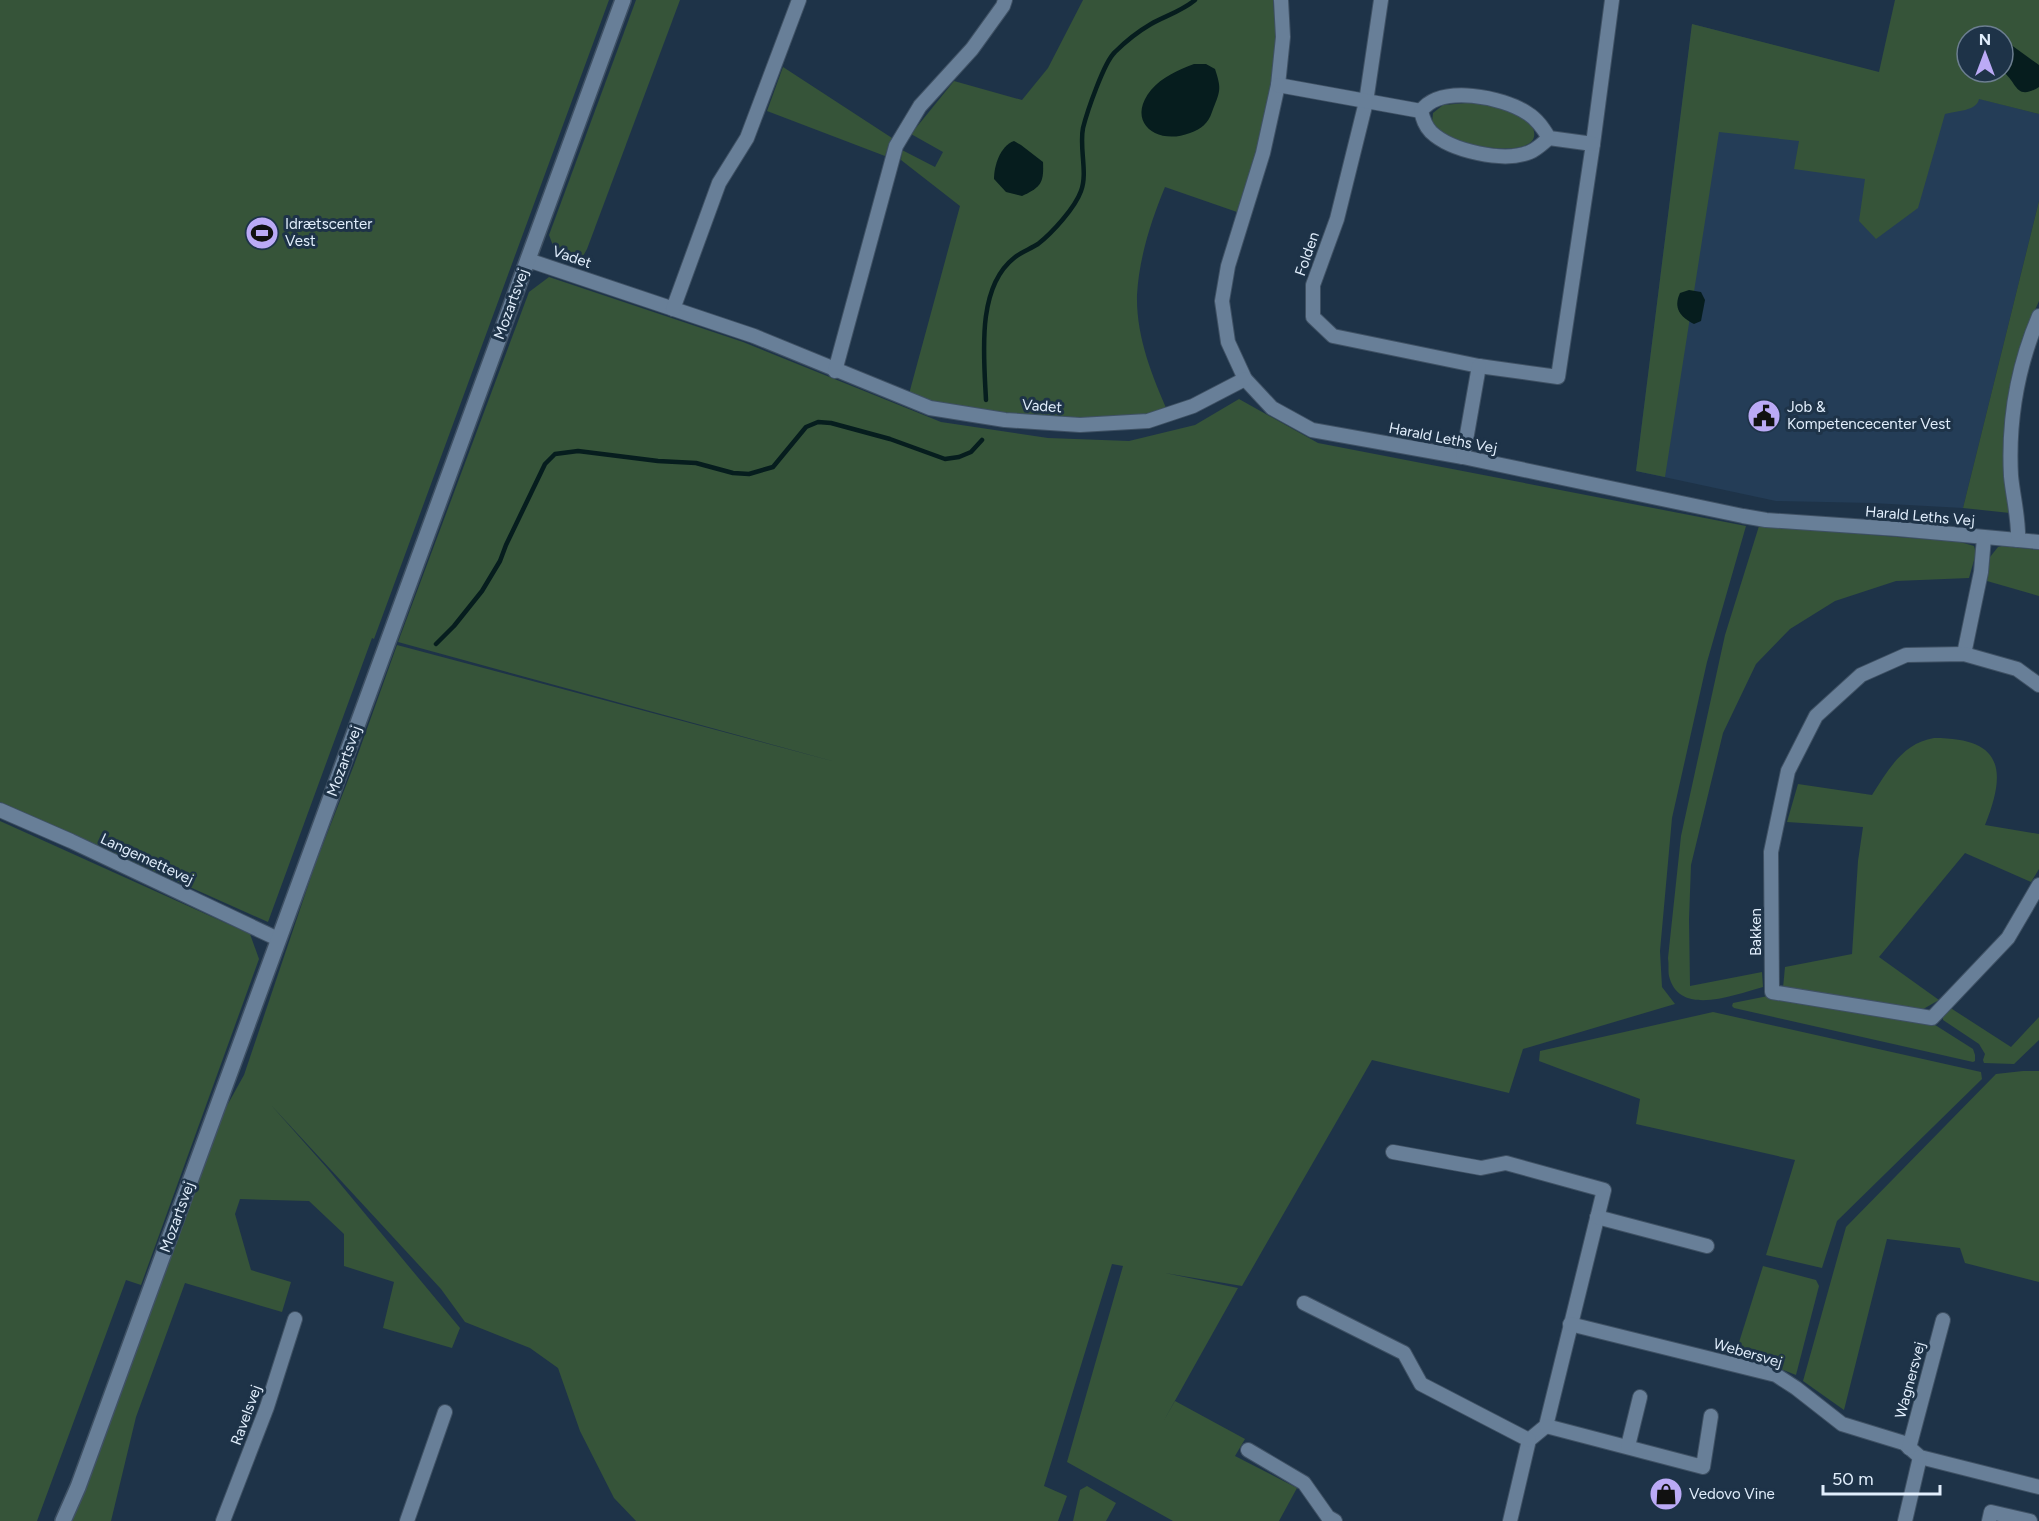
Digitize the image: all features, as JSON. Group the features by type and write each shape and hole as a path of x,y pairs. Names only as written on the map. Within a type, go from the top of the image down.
{"street":[{"name":"Mozartsvej","path":"63,1521 82,1476 624,0"},
{"path":"674,309 719,183 747,138 799,0"},
{"path":"835,371 896,146 920,106 972,49 1005,0"},
{"name":"Harald Leths Vej","path":"1281,0 1283,37 1278,85 1263,153 1228,266 1222,301 1228,342 1245,379 1272,408 1312,430 1463,457 1766,520 2039,542"},
{"name":"Folden","path":"1381,0 1366,102 1337,219 1313,285 1313,317 1333,336 1479,366 1558,377 1612,0"},
{"path":"1278,85 1421,111"},
{"path":"1421,111 1432,101 1447,97 1481,97 1513,105 1528,113 1541,125 1549,138"},
{"path":"1421,111 1423,122 1432,133 1454,146 1477,153 1517,155 1529,152 1549,138 1593,144"},
{"name":"Vadet","path":"528,260 754,336 930,408 1005,420 1080,425 1148,421 1193,406 1245,379"},
{"path":"2018,540 2011,477 2010,433 2015,392 2033,348 2039,316"},
{"path":"1463,457 1479,366"},
{"path":"1964,654 1981,572 1984,538"},
{"name":"Bakken","path":"2039,685 2017,669 1964,654 1906,656 1861,675 1816,716 1788,771 1771,852 1773,992 1932,1018 2008,938 2039,885"},
{"name":"Langemettevej","path":"0,810 278,939"},
{"path":"1393,1152 1481,1168 1506,1163 1604,1190 1569,1324 1546,1426 1529,1440 1510,1521"},
{"path":"1597,1217 1707,1246"},
{"path":"1304,1303 1404,1353 1421,1384 1529,1440"},
{"name":"Ravelsvej","path":"223,1521 267,1407 295,1319"},
{"name":"Wagnersvej","path":"1905,1521 1911,1449 1943,1320"},
{"name":"Webersvej","path":"1569,1324 1776,1375 1842,1424 1911,1449"},
{"path":"1628,1446 1640,1397"},
{"path":"407,1521 445,1412"},
{"path":"1546,1426 1703,1467 1712,1416"},
{"path":"1911,1449 2039,1487"},
{"path":"1248,1450 1304,1483 1328,1517 1335,1521"},
{"path":"1989,1521 1991,1512 2030,1521"}],"shaded area":[{"path":"1692,24 2039,114 2039,201 1963,508 1776,501 1636,471"},
{"path":"2015,48 2039,65 2039,87 2025,92 2014,84"},
{"path":"1194,64 1206,64 1215,69 1217,76 1218,95 1208,120 1201,128 1190,133 1178,136 1156,134 1143,121 1141,112 1144,102 1160,81"},
{"path":"1014,141 1043,162 1040,184 1022,196 1006,192 994,179 999,157 1005,147"},
{"path":"1689,290 1701,292 1705,300 1701,321 1694,324 1679,312 1677,303 1680,293"}],"green space":[{"name":"Idrætscenter Vest","path":"0,0 609,0 268,922 0,802"},
{"path":"636,0 680,0 587,249 578,265 558,259 549,235"},
{"path":"1083,0 1273,0 1276,45 1271,92 1262,133 1237,212 1165,187 1146,240 1137,295 1139,326 1151,370 1168,412 1145,419 1084,421 1020,416 943,405 909,394 960,206 901,160 902,150 935,167 943,152 911,134 954,81 1022,100 1048,68"},
{"path":"1895,0 2039,0 2039,114 1979,99 1970,108 1945,114 1918,208 1876,239 1859,221 1865,179 1794,169 1799,141 1719,132 1665,477 1636,471 1692,24 1879,72"},
{"path":"783,67 892,138 885,156 767,111"},
{"path":"1478,102 1496,105 1530,122 1534,134 1531,142 1522,147 1510,148 1469,144 1452,138 1432,123 1433,113 1443,105"},
{"path":"2039,201 2039,301 2027,328 2010,513 1963,508"},
{"path":"549,277 743,342 941,422 1048,438 1129,441 1195,425 1239,399 1318,443 1746,526 1707,662 1672,818 1660,951 1662,987 1675,1004 1523,1049 1509,1093 1372,1060 1242,1286 1165,1273 1238,1288 1163,1422 1175,1401 1245,1439 1235,1456 1297,1488 1279,1521 1173,1521 1067,1462 1123,1266 1112,1264 1044,1486 1067,1496 1058,1521 636,1521 614,1498 580,1431 558,1368 530,1348 465,1322 441,1289 271,1105 327,1168 460,1328 452,1348 383,1328 394,1282 344,1266 344,1234 309,1201 240,1199 235,1214 251,1270 291,1282 282,1312 185,1283 136,1417 111,1521 70,1521 123,1374 224,1111 244,1075 316,862 397,645 836,762 398,642 529,292"},
{"path":"1759,526 1960,542 1974,546 1976,553 1969,578 1896,581 1835,601 1790,629 1756,664 1723,733 1691,865 1690,986 1762,972 1763,987 1724,998 1696,1000 1684,996 1675,989 1669,976 1668,958 1681,836 1725,635"},
{"path":"1998,547 2039,550 2039,596 1987,581 1990,557"},
{"path":"1934,738 1956,739 1986,750 1997,772 1992,805 1985,825 2039,834 2039,869 2031,882 1965,853 1879,957 1939,1000 1918,1012 1783,988 1785,967 1852,954 1858,861 1863,827 1787,822 1798,784 1872,795 1897,759 1913,746"},
{"path":"0,821 250,934 259,959 141,1285 126,1280 37,1521 0,1521"},
{"path":"1768,996 1932,1023 1973,1049 1975,1061 1732,1006 1733,1003"},
{"path":"1949,1007 2011,1047 2039,1017 2039,1040 2014,1064 1984,1063 1985,1054 1979,1044 1943,1020 1943,1015"},
{"path":"1713,1012 1981,1072 1982,1079 1837,1221 1822,1268 1766,1255 1795,1160 1636,1124 1640,1099 1539,1061 1540,1051"},
{"path":"2039,1071 2039,1282 1965,1263 1960,1248 1887,1239 1844,1410 1803,1381 1846,1227 1996,1074"},
{"path":"1763,1266 1816,1280 1819,1286 1796,1375 1736,1352"},
{"path":"1087,1486 1116,1503 1106,1521 1073,1521 1080,1490"}],"waterway":[{"path":"986,400 985,324 993,287 1002,271 1014,258 1038,244 1050,233 1078,198 1084,176 1083,128 1106,66 1115,52 1137,33 1195,0"},
{"path":"436,644 482,591 500,561 545,464 555,454 578,451 658,461 696,463 733,473 749,474 773,467 806,427 818,422 831,423 890,439 945,459 971,452 982,440"}],"place":[{"name":"Idrætscenter Vest","path":"262,233"},
{"name":"Job & Kompetencecenter Vest","path":"1764,416"},
{"name":"Vedovo Vine","path":"1666,1494"}]}
